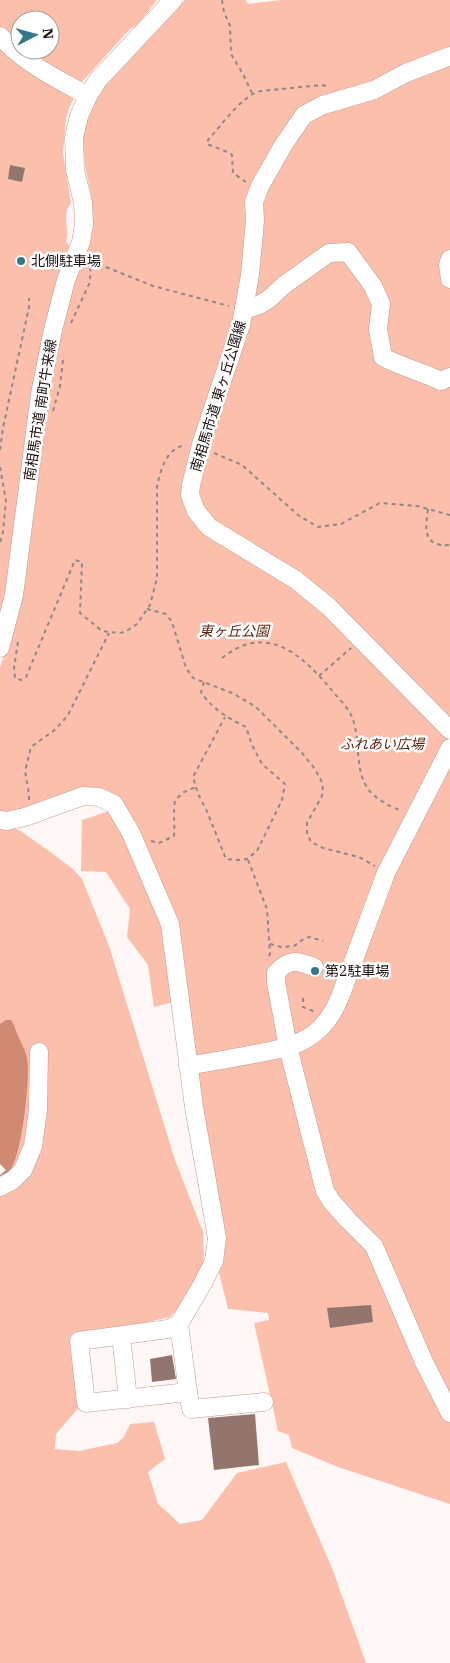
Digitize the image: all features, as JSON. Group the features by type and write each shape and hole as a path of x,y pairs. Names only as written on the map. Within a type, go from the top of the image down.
{"street":[{"name":"南相馬市道 南町牛来線","path":"0,648 14,595 40,394 53,330 66,280 80,244 84,224 76,170 74,137 79,116 98,80 173,0"},
{"path":"0,36 18,55 28,62 88,96"},
{"name":"南相馬市道 東ヶ丘公園線","path":"450,56 406,73 374,90 323,104 304,115 284,144 260,186 254,202 253,242 244,310 190,490 193,504 209,527 271,564 309,590 329,607 450,730"},
{"path":"244,310 269,299 284,285 330,253 348,252 373,286 381,304 378,329 383,357 399,366 422,372 441,380 450,377"},
{"path":"450,259 448,265 450,280"},
{"path":"188,1066 299,1044 326,1023 334,1011 386,873 450,748"},
{"path":"0,820 7,821 30,815 84,796 99,797 114,804 133,836 170,924 194,1107 217,1238 214,1261 179,1324 168,1329 80,1341 86,1403 188,1392"},
{"path":"314,968 290,962 281,967 276,973 277,991 288,1047 325,1190 332,1202 374,1246 424,1362 450,1413"},
{"path":"0,1187 13,1180 23,1170 33,1146 38,1110 39,1052"},
{"path":"179,1324 191,1409 264,1402"},
{"path":"121,1336 128,1399"}],"path":[{"path":"222,0 224,12 230,26 231,54 252,93"},
{"path":"260,186 247,182 233,173 230,153 207,144 208,140 235,109 252,93 279,88 322,85 336,89 347,97"},
{"path":"71,322 90,282 90,250 88,247 80,244"},
{"path":"91,261 154,286 244,310"},
{"path":"0,450 1,432 29,307 29,298"},
{"path":"53,411 60,386 63,356"},
{"path":"18,641 14,671 15,678 21,680 26,677 75,560 82,562 80,614 102,631 110,633 125,632 137,624 150,605 157,578 158,479 167,457 179,446 185,445 201,449 242,465 298,515 318,526 341,524 380,503 418,506 450,515"},
{"path":"0,467 6,502 0,543"},
{"path":"428,509 427,535 432,542 440,546 450,545"},
{"path":"147,609 166,614 172,622 186,668 193,678 232,693 256,707 302,753 315,769 323,784 322,796 307,823 307,833 311,842 323,848 359,857 386,873"},
{"path":"30,815 25,771 31,747 56,729 68,715 110,633"},
{"path":"319,676 353,646 359,638"},
{"path":"222,658 229,652 248,643 272,642 303,659 351,714 356,734 359,767 368,789 388,806 416,817"},
{"path":"204,682 201,692 207,702 225,717 246,727 252,745 262,764 285,784 282,800 257,851 247,858 236,860 226,859 193,777 225,717"},
{"path":"133,836 142,835 148,841 159,843 174,836 173,814 175,800 184,792 196,787"},
{"path":"247,858 267,909 270,954 264,966"},
{"path":"270,944 281,947 294,946 310,936 323,941"}],"green space":[{"path":"0,0 157,0 138,24 129,30 82,82 69,108 66,119 63,153 71,203 66,217 66,241 71,248 0,621"},
{"name":"東ヶ丘公園","path":"185,0 246,0 248,4 281,0 450,0 450,1504 338,1467 292,1448 289,1435 278,1431 254,1323 269,1320 268,1313 228,1309 209,1232 173,1002 154,1007 148,965 127,937 130,909 106,872 81,871 82,820 109,811 97,804 83,803 8,827 19,830 49,851 73,869 82,879 109,946 175,1160 203,1232 204,1266 181,1305 170,1317 77,1338 81,1405 56,1434 55,1449 79,1451 117,1443 124,1437 130,1424 154,1422 165,1459 148,1472 158,1504 180,1524 202,1520 237,1473 286,1462 332,1568 366,1663 0,1663 0,1183 10,1157 0,1056 0,667 8,645 49,388 68,304 92,218 92,200 85,166 83,140 88,115 93,102 101,90"}],"shaded area":[{"path":"6,1020 11,1020 14,1025 26,1054 28,1080 20,1144 13,1165 0,1179 0,1175 6,1170 0,1164 0,1024"}],"building":[{"path":"10,165 25,168 22,182 8,179"},
{"path":"371,1305 373,1322 330,1328 327,1308"},
{"path":"172,1355 176,1379 152,1382 150,1359"},
{"path":"255,1414 259,1465 214,1470 208,1418"}],"place":[{"name":"北側駐車場","path":"21,261"},
{"name":"第2駐車場","path":"315,971"}],"park label":[{"name":"ふれあい広場","path":"382,744"}]}
